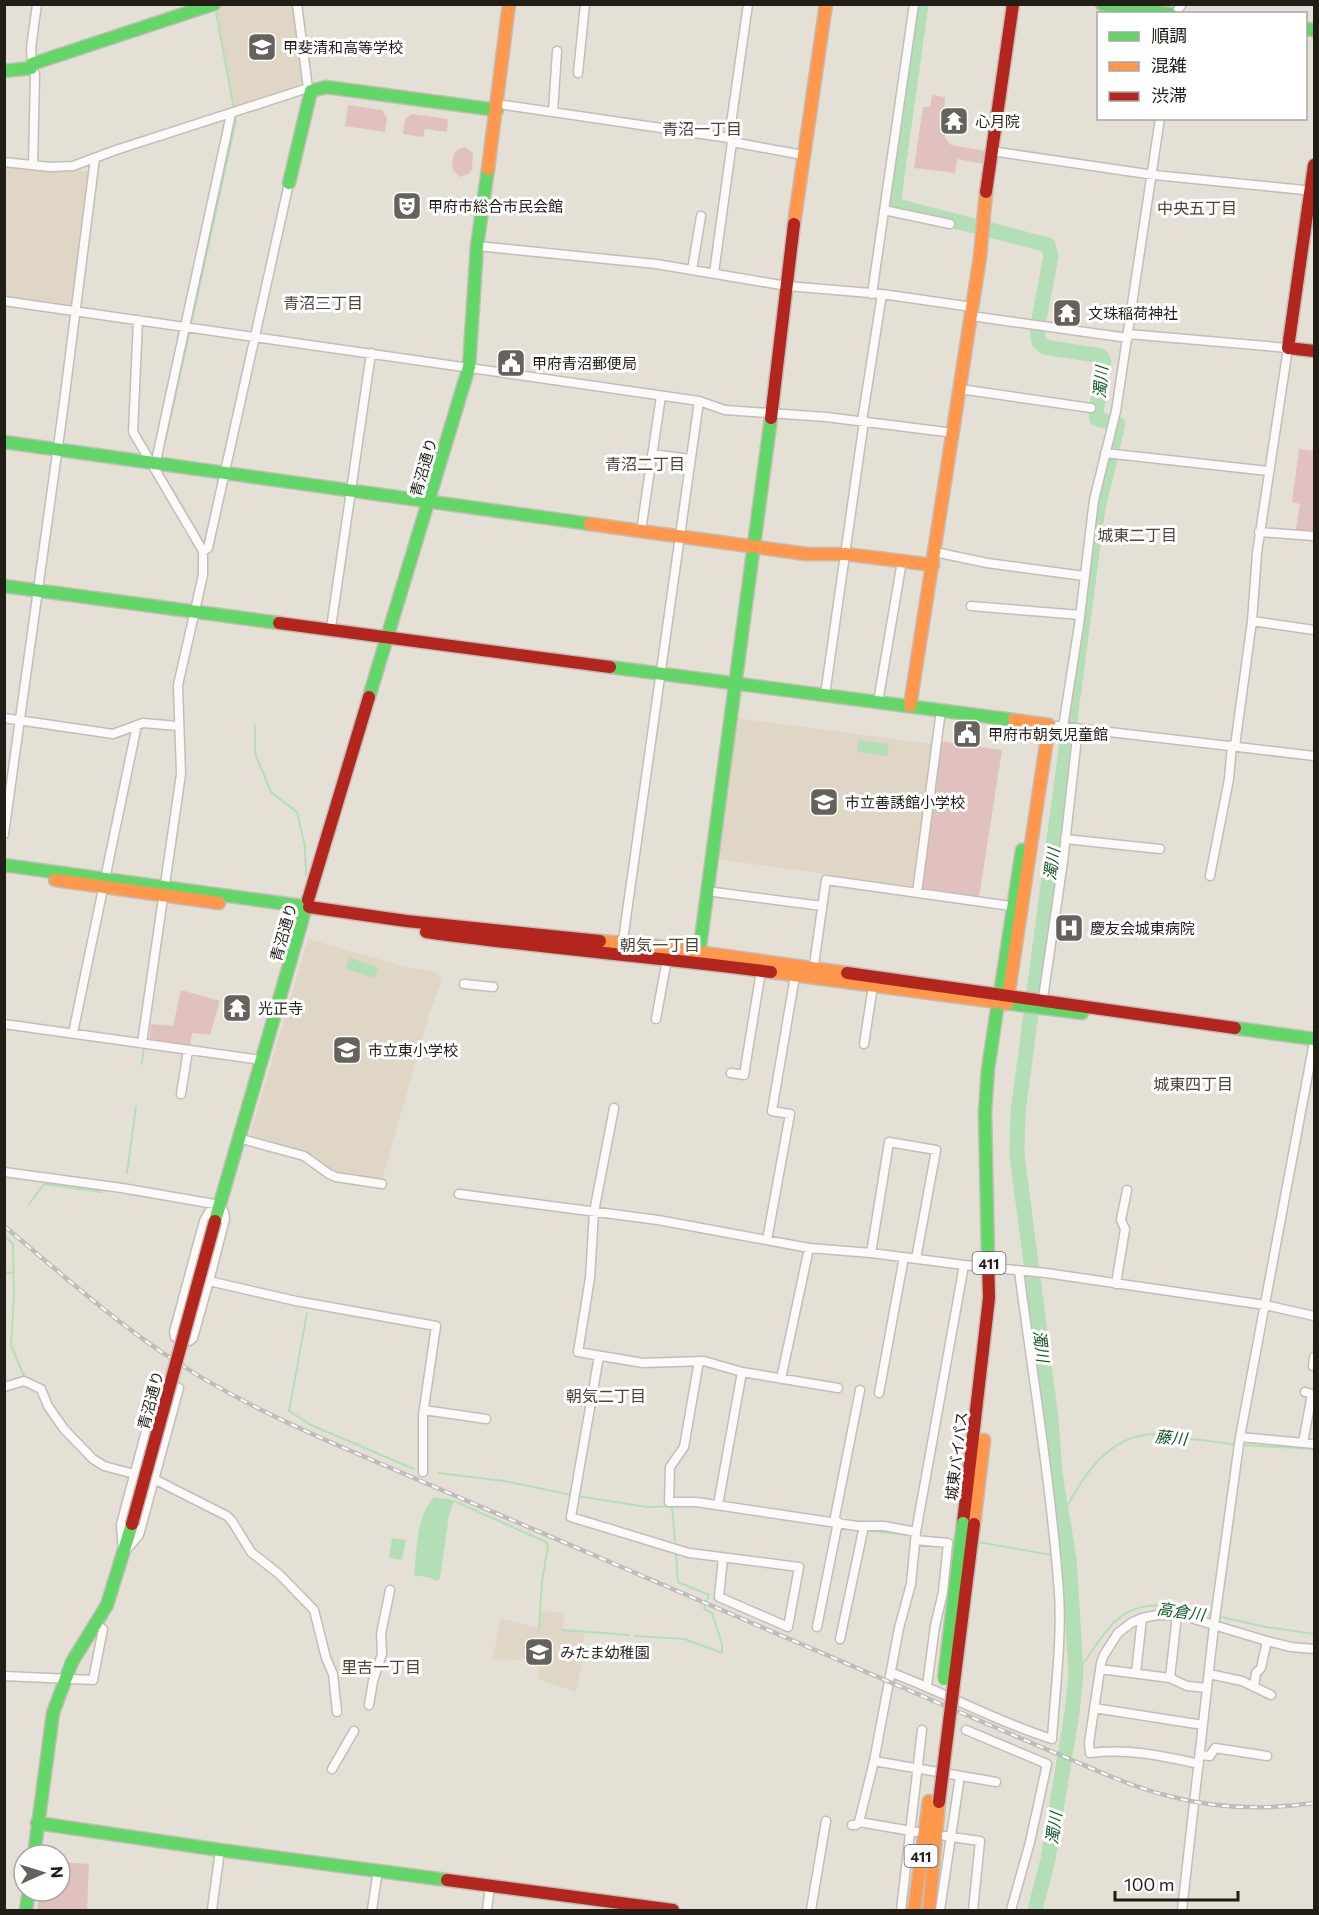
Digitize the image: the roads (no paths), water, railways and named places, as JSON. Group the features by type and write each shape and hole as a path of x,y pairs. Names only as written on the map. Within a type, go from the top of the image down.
{"main road":[{"name":"青沼通り","path":"35,1843 49,1732 72,1662 107,1605 123,1554 238,1138 469,367 477,246 498,107 509,4"},
{"path":"698,957 783,331 803,154 826,4"},
{"path":"910,706 980,257 982,218 1013,4"},
{"path":"1102,4 1159,12"},
{"path":"4,71 32,66 213,5"},
{"path":"289,183 310,90 326,87 498,107"},
{"path":"1314,165 1288,348 1314,351"},
{"path":"4,442 430,499 806,554 845,554 902,561 934,558"},
{"path":"4,586 1045,724"},
{"name":"城東バイパス","path":"914,1911 934,1802 968,1523 995,1348 994,1112 1003,999 1045,724"},
{"path":"4,865 105,884"},
{"path":"4,873 305,911 498,942 621,948 1003,999"},
{"path":"621,948 667,958 698,957 795,976 812,973 873,986 1021,1001 1314,1043"},
{"name":"城東バイパス","path":"928,1911 934,1802"},
{"path":"37,1823 673,1911"}],"street":[{"path":"33,165 35,74 31,48 36,4"},
{"path":"4,162 73,166 310,90 297,4"},
{"path":"578,73 585,4"},
{"path":"714,273 748,4"},
{"path":"872,294 914,4"},
{"path":"553,112 557,51"},
{"path":"498,107 553,112 803,154"},
{"path":"153,461 188,327 234,113"},
{"path":"1063,727 1094,500 1114,418 1160,120"},
{"path":"991,151 1152,174 1312,190"},
{"path":"4,834 95,158"},
{"path":"141,1043 181,774 178,685 203,574 205,550 225,471 289,183"},
{"path":"884,210 950,224"},
{"path":"692,270 701,216"},
{"path":"477,246 622,260 787,286 882,294 1044,327 1288,348 1268,471 1252,621 1229,780 1210,876"},
{"path":"825,695 882,294"},
{"path":"4,301 699,401 725,410 863,421 954,433"},
{"path":"138,320 133,432 153,461 205,550"},
{"path":"331,628 371,353"},
{"path":"960,389 1091,408"},
{"path":"641,531 661,396"},
{"path":"621,948 699,401"},
{"path":"1105,453 1268,471"},
{"path":"652,454 692,459"},
{"path":"1260,532 1314,536"},
{"path":"934,558 1084,576"},
{"path":"878,702 902,561"},
{"path":"971,606 1080,615"},
{"path":"1252,621 1314,630"},
{"path":"917,893 941,710"},
{"path":"4,718 113,734 143,723 178,726"},
{"path":"1045,724 1314,756"},
{"path":"73,1033 137,725"},
{"path":"1042,1004 1063,862 1078,729"},
{"path":"1065,839 1160,849"},
{"path":"812,973 826,880 1017,907"},
{"path":"706,891 822,906"},
{"path":"656,1019 667,958"},
{"path":"731,1073 744,1075 761,971"},
{"path":"768,1240 790,1114 772,1111 795,976"},
{"path":"464,984 493,987"},
{"path":"864,1044 873,986"},
{"path":"4,1024 261,1060"},
{"path":"1182,1911 1214,1624 1239,1438 1314,1043"},
{"path":"181,1094 188,1050"},
{"path":"614,1108 594,1212 590,1278 578,1352 644,1363 699,1361 742,1372 838,1389"},
{"path":"238,1138 304,1156 336,1177 382,1184"},
{"path":"871,1253 889,1142 936,1150 916,1259"},
{"path":"4,1172 122,1188 220,1205"},
{"path":"1116,1284 1125,1229 1121,1221 1127,1190"},
{"path":"459,1194 658,1220 809,1248 1046,1274 1265,1305 1314,1316"},
{"path":"220,1205 225,1220 210,1281 193,1338 189,1341 175,1337 174,1332 204,1221 209,1212 220,1205"},
{"path":"781,1379 809,1248"},
{"path":"879,1393 904,1257"},
{"path":"913,1831 856,1824 874,1761 899,1628 911,1584 916,1536 964,1265"},
{"path":"891,1673 1052,1739 1059,1632 1059,1594 1019,1271"},
{"path":"210,1281 296,1301 436,1326 424,1410 423,1472"},
{"path":"599,1356 571,1517 689,1553 799,1567 788,1627 719,1597 723,1558"},
{"path":"699,1361 684,1447 670,1467 669,1502 696,1502 864,1526 884,1526 948,1543 944,1593 935,1626 927,1686"},
{"path":"718,1505 742,1372"},
{"path":"4,1387 24,1381 41,1389 48,1406 64,1429 84,1451 104,1466 134,1474"},
{"path":"159,1383 179,1388 139,1535 123,1554 121,1524 159,1383"},
{"path":"817,1627 860,1390"},
{"path":"1303,1443 1312,1394 1305,1392"},
{"path":"424,1410 486,1419"},
{"path":"1239,1438 1314,1444"},
{"path":"154,1479 227,1516 251,1552 279,1574 314,1610 326,1658 333,1674 336,1712"},
{"path":"840,1639 864,1526"},
{"path":"369,1705 373,1681 382,1654 381,1634 390,1590"},
{"path":"1267,1756 1215,1748 1210,1756 1199,1759 1109,1750 1090,1753 1089,1743 1094,1708 1104,1655 1118,1634 1131,1623 1156,1615 1177,1615 1291,1647 1314,1649"},
{"path":"1170,1678 1177,1615"},
{"path":"1136,1673 1142,1618"},
{"path":"4,1676 93,1680 103,1629 96,1625"},
{"path":"1254,1687 1256,1673 1262,1668 1267,1641"},
{"path":"1100,1669 1170,1678 1187,1686 1207,1688"},
{"path":"1209,1674 1242,1681 1271,1695"},
{"path":"1094,1708 1203,1725"},
{"path":"901,1911 913,1831 922,1730"},
{"path":"966,1730 1047,1764 1030,1842 1011,1911"},
{"path":"332,1769 354,1731"},
{"path":"874,1761 996,1782"},
{"path":"940,1911 948,1836 960,1776"},
{"path":"811,1911 826,1821"},
{"path":"948,1836 980,1841 973,1911"},
{"path":"212,1911 220,1850"},
{"path":"372,1911 378,1870"},
{"path":"487,1911 490,1886"}],"waterway":[{"name":"濁川","path":"921,4 893,205 1048,245 1051,256 1037,330 1039,342 1045,347 1101,356 1104,362 1097,419 1118,424 1098,508 1018,1112 1017,1155 1051,1418 1055,1474 1069,1558 1076,1673 1072,1713 1048,1859 1035,1910"},
{"path":"191,325 236,120 215,7"},
{"path":"165,442 190,330"},
{"path":"171,487 206,547"},
{"path":"207,552 207,576"},
{"path":"255,725 255,753 271,792 297,812 305,847 306,875"},
{"path":"170,880 180,809"},
{"path":"142,1064 144,1046"},
{"path":"127,1173 136,1106"},
{"path":"29,1204 44,1184 101,1192"},
{"path":"4,1235 13,1244 14,1296 11,1345 24,1376"},
{"path":"4,1272 13,1273"},
{"path":"307,1313 289,1411 311,1425 414,1469"},
{"name":"藤川","path":"1063,1514 1079,1486 1098,1461 1109,1450 1137,1436 1153,1434 1237,1445"},
{"name":"藤川","path":"1242,1445 1314,1449"},
{"path":"438,1473 504,1481 572,1495"},
{"path":"577,1496 647,1507 694,1506 715,1509"},
{"path":"454,1501 546,1542 548,1546 542,1582 539,1628"},
{"path":"672,1507 675,1541"},
{"path":"870,1531 912,1535"},
{"path":"978,1542 1052,1555"},
{"path":"635,1636 685,1639 722,1653 722,1644 712,1613 704,1609 709,1595 678,1582 676,1555"},
{"path":"1057,1556 1069,1558"},
{"name":"高倉川","path":"1076,1673 1106,1631 1129,1612 1140,1608 1164,1606 1211,1615"},
{"name":"高倉川","path":"1217,1616 1266,1627 1314,1634"},
{"path":"563,1630 629,1635"}],"railway":[{"path":"4,1226 104,1309 166,1355 249,1404 337,1445 1138,1787 1187,1800 1223,1806 1277,1807 1314,1803"}],"place":[{"name":"甲斐清和高等学校","path":"262,47"},
{"name":"心月院","path":"954,121"},
{"name":"甲府市総合市民会館","path":"407,206"},
{"name":"文珠稲荷神社","path":"1067,313"},
{"name":"甲府青沼郵便局","path":"511,363"},
{"name":"甲府市朝気児童館","path":"967,734"},
{"name":"市立善誘館小学校","path":"824,802"},
{"name":"慶友会城東病院","path":"1069,928"},
{"name":"光正寺","path":"237,1008"},
{"name":"市立東小学校","path":"347,1050"},
{"name":"みたま幼稚園","path":"539,1652"}],"district":[{"name":"青沼一丁目","path":"702,128"},
{"name":"中央五丁目","path":"1197,207"},
{"name":"青沼三丁目","path":"323,302"},
{"name":"青沼二丁目","path":"645,463"},
{"name":"城東二丁目","path":"1137,534"},
{"name":"朝気一丁目","path":"660,944"},
{"name":"城東四丁目","path":"1193,1083"},
{"name":"朝気二丁目","path":"606,1395"},
{"name":"里吉一丁目","path":"381,1666"}]}
